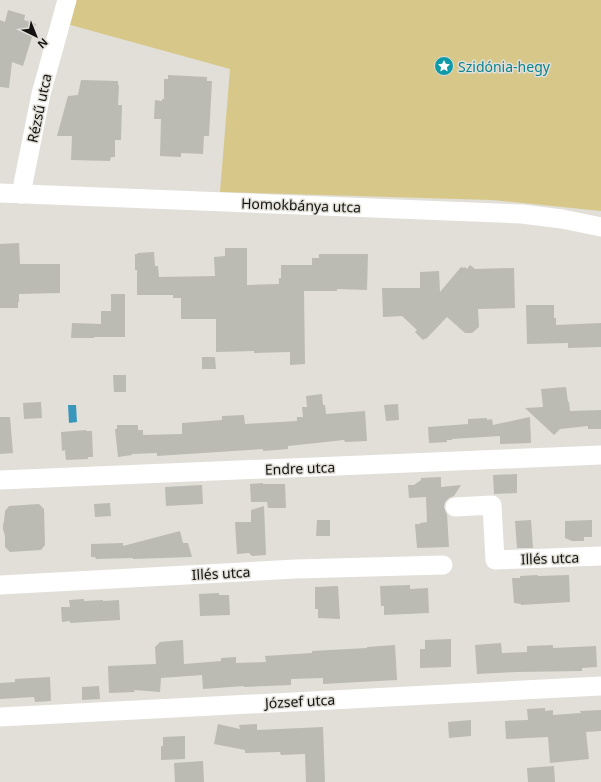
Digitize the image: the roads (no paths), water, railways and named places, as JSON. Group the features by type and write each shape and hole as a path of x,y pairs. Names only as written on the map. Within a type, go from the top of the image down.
{"street":[{"name":"Rézsű utca","path":"21,194 41,94 67,0"},
{"name":"Homokbánya utca","path":"0,193 522,214 562,219 601,227"},
{"name":"Endre utca","path":"0,480 601,455"},
{"name":"Illés utca","path":"455,507 492,505 495,560 601,556"},
{"name":"Illés utca","path":"0,585 296,569 443,565"},
{"name":"József utca","path":"0,717 601,686"}],"water":[{"path":"68,405 76,405 77,422 69,423"}],"place":[{"name":"Szidónia-hegy","path":"444,66"}]}
